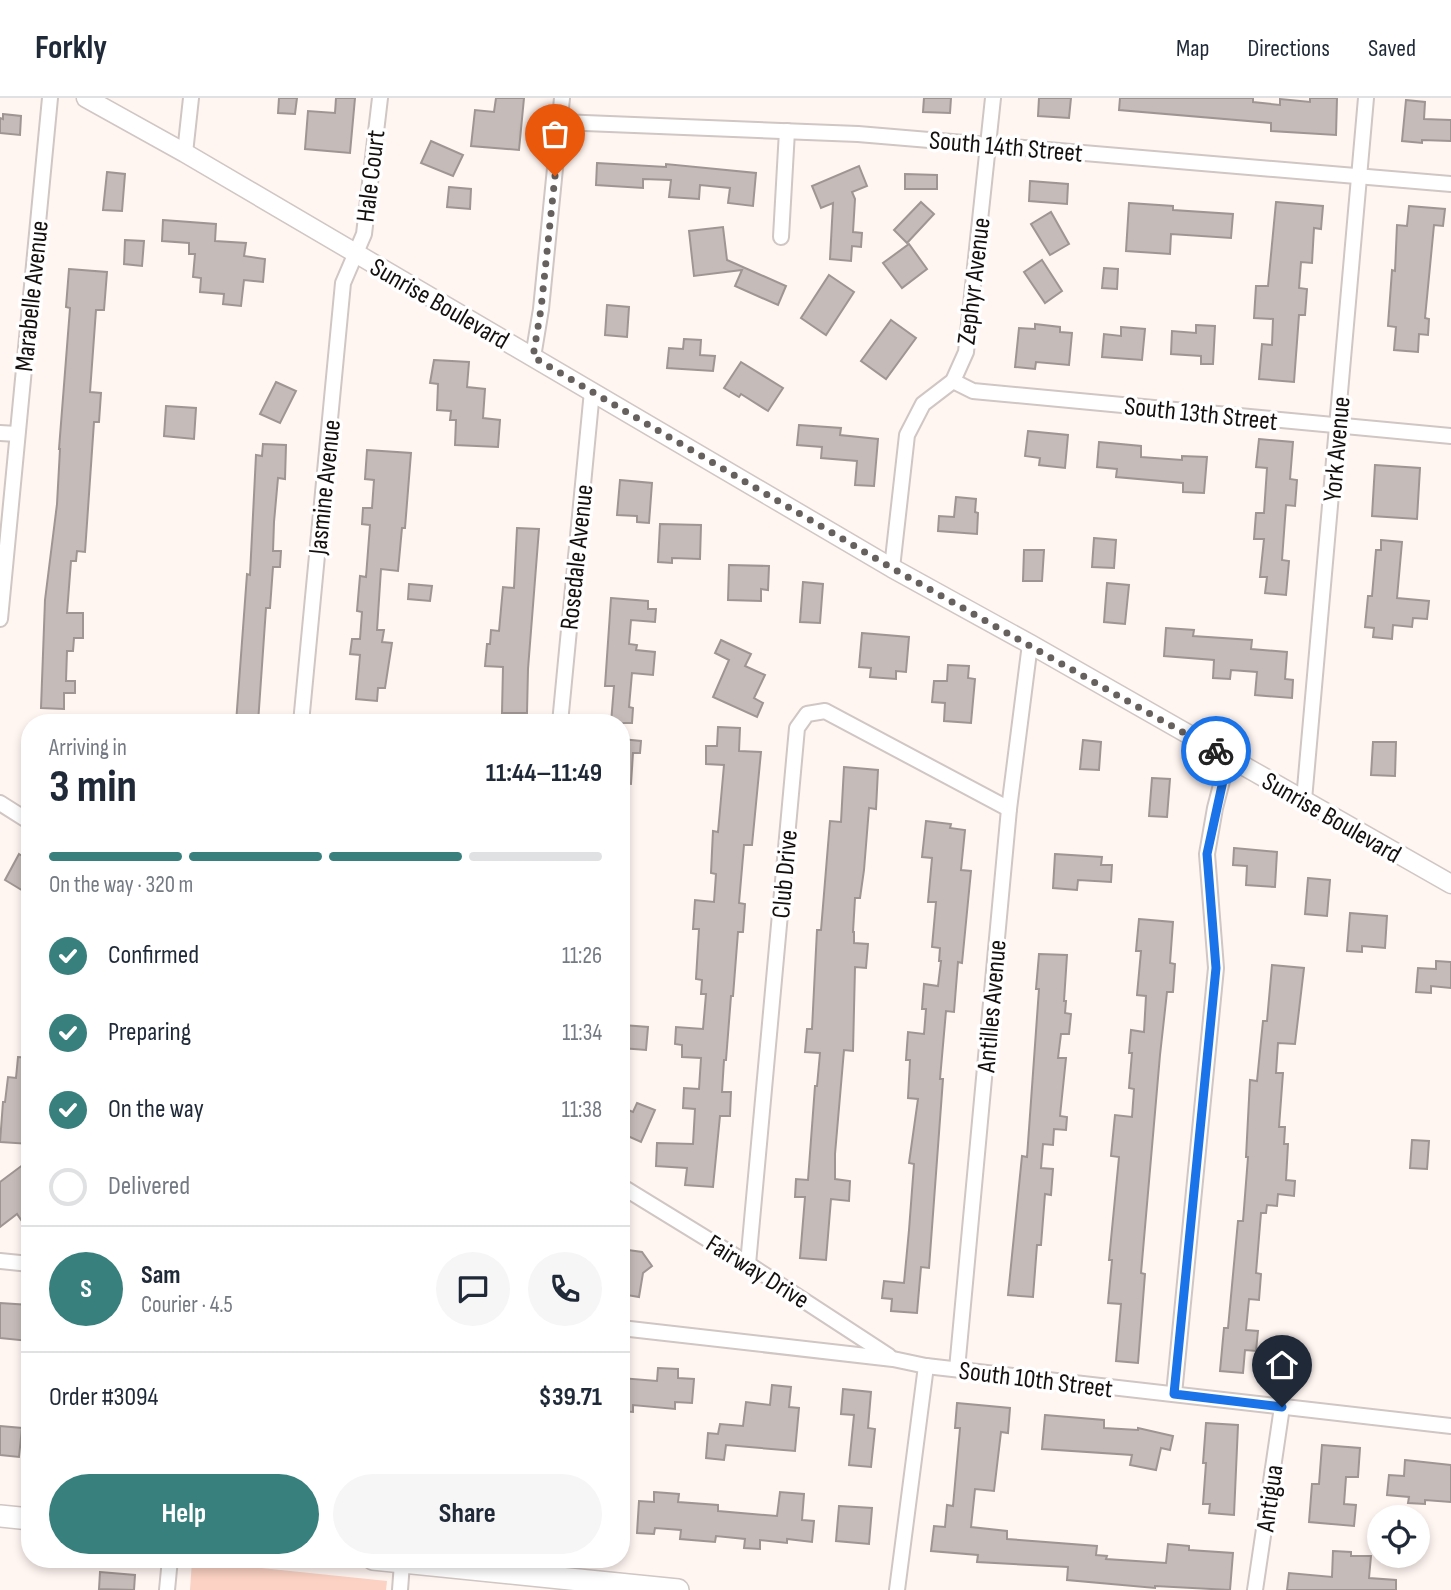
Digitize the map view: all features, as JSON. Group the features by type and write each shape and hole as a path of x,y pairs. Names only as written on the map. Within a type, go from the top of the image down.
{"main road":[{"path":"0,1516 21,1518"},
{"path":"449,1568 678,1590"}],"street":[{"name":"Marabelle Avenue","path":"0,619 50,98"},
{"name":"Sunrise Boulevard","path":"86,98 185,153 892,568 1451,884"},
{"path":"185,153 191,98"},
{"name":"Hale Court","path":"357,254 364,234 380,98"},
{"path":"533,357 541,309 562,98"},
{"name":"Zephyr Avenue","path":"892,568 907,435 923,404 953,381 966,352 993,98"},
{"name":"York Avenue","path":"1304,800 1366,98"},
{"name":"South 14th Street","path":"560,122 787,131 988,144 1451,184"},
{"path":"781,237 787,131"},
{"name":"Jasmine Avenue","path":"302,714 343,283 357,254"},
{"name":"South 13th Street","path":"953,381 973,391 1451,436"},
{"name":"Rosedale Avenue","path":"560,714 592,391"},
{"path":"0,433 17,434"},
{"name":"Antilles Avenue","path":"957,1370 1009,809 1030,644"},
{"name":"Club Drive","path":"748,1264 797,728 807,714 825,711 1009,809"},
{"path":"1174,1394 1216,968 1207,854 1228,758"},
{"path":"0,803 21,816"},
{"name":"Fairway Drive","path":"630,1192 748,1264 893,1359"},
{"path":"0,1261 21,1263"},
{"name":"South 10th Street","path":"630,1329 893,1359 957,1370 1451,1426"},
{"path":"897,1590 926,1366"},
{"name":"Antigua","path":"1255,1590 1282,1407"},
{"path":"167,1590 169,1568"},
{"path":"400,1590 402,1568"}],"shaded area":[{"path":"192,1568 260,1568 387,1581 386,1590 190,1590"}],"building":[{"path":"279,98 297,98 295,114 278,113"},
{"path":"336,98 355,98 350,153 305,149 308,111 335,113"},
{"path":"496,98 524,98 519,150 471,146 475,110 494,112"},
{"path":"924,98 951,98 950,113 923,112"},
{"path":"1039,98 1071,98 1069,118 1038,116"},
{"path":"1120,98 1253,98 1253,102 1280,105 1280,99 1310,102 1310,98 1337,98 1336,135 1271,131 1271,123 1119,110"},
{"path":"1406,100 1425,102 1424,119 1451,120 1451,141 1402,141"},
{"path":"3,114 21,116 20,135 0,133 0,118 3,119"},
{"path":"431,141 463,155 453,176 421,163"},
{"path":"597,163 666,167 666,164 756,173 753,206 728,203 730,188 700,185 699,199 669,197 671,180 643,179 643,188 596,185"},
{"path":"859,166 867,186 852,192 855,199 853,232 862,233 861,247 852,246 851,261 830,259 833,203 821,208 812,186"},
{"path":"107,172 125,174 122,211 103,210"},
{"path":"905,174 937,175 937,189 905,189"},
{"path":"1030,181 1068,184 1067,204 1029,201"},
{"path":"449,187 471,189 470,209 447,207"},
{"path":"921,202 934,214 907,243 894,230"},
{"path":"1276,202 1323,206 1321,229 1314,228 1312,263 1301,262 1299,288 1307,289 1305,315 1299,315 1294,382 1259,379 1262,344 1272,345 1273,319 1254,318 1256,286 1268,286"},
{"path":"1129,203 1173,206 1173,210 1233,214 1231,238 1171,234 1170,254 1126,251"},
{"path":"1409,206 1445,209 1443,226 1434,225 1425,318 1429,319 1428,335 1419,334 1418,352 1394,350 1396,327 1388,326 1397,225 1407,226"},
{"path":"1051,212 1069,244 1050,255 1031,224"},
{"path":"163,220 216,224 215,241 246,243 244,256 265,259 263,282 244,280 241,306 223,304 224,294 200,292 201,278 193,277 195,254 189,254 189,243 162,241"},
{"path":"723,227 727,260 786,286 778,305 735,286 742,270 694,276 689,231"},
{"path":"125,240 144,241 142,266 124,264"},
{"path":"909,244 927,269 902,288 883,263"},
{"path":"1042,260 1062,291 1045,303 1024,272"},
{"path":"1104,268 1118,269 1117,289 1102,288"},
{"path":"69,269 107,272 104,310 96,310 90,392 101,393 99,422 94,422 85,552 77,551 76,561 71,561 67,613 83,613 83,638 74,638 73,651 67,651 66,681 75,681 75,693 64,693 64,709 41,708 45,600 57,504 70,308 66,307"},
{"path":"829,275 854,292 826,335 801,318"},
{"path":"607,305 629,307 627,337 605,335"},
{"path":"891,320 916,338 886,379 861,361"},
{"path":"1035,324 1060,327 1060,332 1072,333 1069,365 1036,362 1035,369 1015,367 1019,328 1035,329"},
{"path":"1196,325 1215,326 1213,364 1201,364 1201,356 1171,354 1172,331 1196,333"},
{"path":"1121,327 1145,329 1142,360 1102,357 1104,334 1121,336"},
{"path":"684,339 701,340 700,355 715,356 713,371 667,368 669,348 683,349"},
{"path":"434,360 469,362 467,387 485,389 483,418 500,420 498,447 455,445 456,420 450,420 451,411 437,410 438,384 430,383"},
{"path":"741,362 783,388 768,411 741,394 739,397 724,388"},
{"path":"276,382 296,391 280,423 260,414"},
{"path":"166,406 196,408 194,439 164,436"},
{"path":"799,425 841,428 840,435 878,439 874,486 855,485 857,461 821,458 822,447 797,445"},
{"path":"1028,431 1068,435 1065,468 1039,465 1040,458 1025,456"},
{"path":"1259,439 1293,442 1290,479 1297,480 1295,506 1286,505 1282,560 1289,561 1286,595 1265,593 1267,577 1260,577 1264,539 1254,539 1256,513 1264,513 1267,468 1256,467"},
{"path":"1099,442 1141,446 1141,457 1182,460 1182,456 1207,457 1204,493 1183,492 1183,483 1116,477 1117,469 1097,467"},
{"path":"263,444 286,445 285,479 278,478 274,522 273,551 281,551 280,567 273,567 270,608 266,608 259,714 237,714 247,574 250,575 256,455 262,456"},
{"path":"367,450 411,453 405,528 402,528 398,571 381,569 377,630 384,630 382,642 392,643 385,688 378,688 377,701 356,699 360,655 350,654 352,639 360,639 362,612 357,611 360,576 366,577 370,525 362,524 363,508 372,508 374,480 365,479"},
{"path":"1375,465 1420,468 1417,519 1372,516"},
{"path":"620,480 652,483 649,523 637,522 637,516 617,515"},
{"path":"956,497 976,499 977,534 938,531 939,516 954,517"},
{"path":"660,524 701,525 700,559 672,558 672,563 658,562"},
{"path":"517,528 539,529 527,713 502,713 503,667 485,666 491,630 499,631 503,587 514,588"},
{"path":"1094,538 1116,540 1114,568 1092,567"},
{"path":"1381,540 1402,542 1397,598 1429,601 1427,619 1413,618 1412,627 1393,625 1392,639 1373,637 1374,628 1365,627 1368,596 1372,596 1376,550 1381,550"},
{"path":"1024,550 1044,550 1042,581 1023,581"},
{"path":"729,565 769,566 768,590 761,589 761,601 728,600"},
{"path":"803,582 823,584 820,623 800,622"},
{"path":"1107,583 1129,585 1125,624 1104,622"},
{"path":"409,584 432,586 430,601 408,599"},
{"path":"611,598 648,601 648,609 656,609 655,622 631,620 629,644 637,645 636,650 655,652 653,675 632,673 629,707 633,708 632,723 630,714 612,714 614,686 605,686"},
{"path":"1166,628 1194,630 1193,636 1252,640 1251,649 1287,652 1285,679 1293,680 1292,698 1255,695 1257,672 1231,670 1230,679 1213,678 1214,660 1164,656"},
{"path":"862,633 909,637 906,672 896,671 896,679 870,677 871,668 859,667"},
{"path":"721,640 751,654 745,666 765,675 754,698 763,703 757,717 713,697 729,660 715,653"},
{"path":"948,665 969,666 968,678 975,679 971,723 944,721 945,703 932,702 934,681 947,681"},
{"path":"718,727 740,728 739,751 761,752 752,845 744,845 739,903 745,904 743,932 738,932 724,1060 722,1092 731,1092 730,1116 720,1116 713,1187 685,1185 687,1168 656,1166 657,1143 693,1144 695,1109 683,1108 684,1088 699,1089 701,1058 682,1057 682,1045 675,1044 676,1027 703,1029 706,994 701,994 702,980 696,979 699,929 693,929 695,900 714,902 716,874 711,873 713,831 718,832 724,765 706,764 706,746 717,746"},
{"path":"630,740 641,741 640,753 633,753 631,784"},
{"path":"1083,740 1101,742 1099,770 1080,769"},
{"path":"1373,742 1396,742 1395,776 1371,775"},
{"path":"844,767 878,770 876,809 869,808 860,898 855,898 854,943 868,944 866,968 855,967 853,1051 844,1050 835,1154 835,1179 850,1181 849,1201 831,1199 826,1260 800,1258 805,1197 795,1197 796,1179 808,1180 820,1053 805,1052 807,1029 812,1029 817,930 821,930 830,821 841,822"},
{"path":"1152,778 1170,779 1167,817 1149,816"},
{"path":"926,821 951,824 950,828 965,830 961,870 971,871 954,1012 946,1011 929,1268 921,1267 917,1313 891,1311 892,1299 882,1298 884,1281 904,1283 914,1164 909,1163 918,1099 908,1098 908,1032 924,1034 924,984 938,986 941,961 940,948 932,947 936,902 928,902 932,858 922,857"},
{"path":"1234,848 1277,852 1275,887 1246,885 1247,866 1233,865"},
{"path":"19,854 21,890 5,880"},
{"path":"1055,854 1102,857 1101,865 1112,865 1111,882 1078,880 1077,890 1053,888"},
{"path":"1308,878 1330,880 1327,916 1305,914"},
{"path":"1350,913 1387,916 1385,948 1362,946 1362,952 1347,951"},
{"path":"1139,919 1173,922 1170,963 1175,964 1173,992 1167,992 1160,1055 1141,1273 1145,1274 1138,1363 1116,1361 1121,1304 1108,1303 1112,1260 1109,1260 1119,1157 1111,1156 1115,1115 1132,1117 1134,1089 1129,1088 1131,1030 1144,1032 1146,996 1137,995 1141,951 1136,951"},
{"path":"1039,954 1067,955 1064,1001 1065,1013 1071,1014 1069,1034 1061,1034 1058,1058 1066,1058 1060,1116 1067,1117 1066,1130 1054,1129 1053,1145 1043,1144 1041,1168 1053,1169 1051,1195 1045,1194 1041,1245 1037,1245 1033,1297 1008,1295 1022,1156 1027,1157"},
{"path":"1436,961 1451,962 1451,988 1431,986 1431,993 1416,992 1418,968 1436,969"},
{"path":"1272,965 1304,968 1295,1044 1278,1043 1276,1073 1283,1073 1279,1127 1285,1127 1284,1144 1288,1144 1286,1180 1295,1181 1294,1196 1278,1194 1277,1206 1267,1205 1266,1213 1261,1213 1256,1273 1261,1274 1259,1300 1249,1299 1246,1330 1258,1331 1256,1351 1245,1350 1243,1373 1220,1371 1224,1328 1228,1328 1238,1221 1243,1221 1250,1080 1257,1081 1263,1021 1267,1021"},
{"path":"630,1026 648,1027 646,1050 630,1049"},
{"path":"18,1057 21,1057 21,1143 0,1142 8,1077 16,1078"},
{"path":"637,1103 655,1110 641,1142 630,1137 630,1111 633,1112"},
{"path":"1412,1140 1429,1141 1427,1169 1410,1168"},
{"path":"21,1166 21,1220 17,1214 0,1227 0,1182"},
{"path":"630,1250 642,1252 652,1266 643,1273 639,1297 630,1296"},
{"path":"0,1303 21,1304 21,1340 0,1338"},
{"path":"658,1368 678,1369 678,1378 694,1379 692,1403 675,1402 675,1409 633,1405 633,1412 630,1412 630,1379 657,1381"},
{"path":"772,1385 791,1387 789,1407 799,1408 795,1451 726,1445 724,1460 706,1458 708,1433 718,1434 720,1424 743,1426 746,1402 770,1405"},
{"path":"843,1389 871,1392 868,1428 875,1429 871,1467 849,1465 854,1415 841,1414"},
{"path":"957,1403 1010,1408 1008,1433 1001,1432 994,1491 975,1489 971,1527 1007,1531 1007,1539 1097,1546 1096,1555 1107,1556 1106,1559 1166,1563 1168,1544 1189,1546 1189,1550 1233,1553 1230,1590 1155,1588 1067,1580 1068,1567 977,1562 978,1555 931,1551 934,1526 945,1527 947,1505 953,1506 960,1428 955,1428"},
{"path":"1045,1415 1104,1420 1104,1428 1138,1428 1173,1436 1170,1450 1161,1448 1156,1470 1130,1465 1132,1455 1042,1449"},
{"path":"1206,1423 1238,1425 1234,1515 1209,1513 1210,1504 1203,1504"},
{"path":"0,1426 21,1428 19,1457 0,1455"},
{"path":"1322,1445 1360,1448 1358,1477 1346,1477 1344,1504 1356,1505 1354,1526 1309,1522 1312,1484 1319,1484"},
{"path":"1405,1460 1451,1465 1451,1502 1425,1500 1425,1504 1408,1503 1409,1497 1387,1495 1389,1475 1404,1476"},
{"path":"654,1492 679,1494 678,1502 718,1505 718,1511 777,1516 780,1492 804,1494 802,1520 814,1521 812,1542 760,1540 760,1549 744,1548 745,1539 716,1536 715,1542 680,1539 681,1530 655,1528 654,1534 637,1533 639,1501 654,1502"},
{"path":"839,1506 872,1508 869,1544 836,1541"},
{"path":"1333,1551 1351,1552 1351,1556 1367,1556 1369,1578 1396,1580 1396,1590 1287,1590 1289,1573 1332,1577"},
{"path":"100,1572 135,1575 134,1590 99,1589"}],"way so far":[{"path":"555,176 541,309 533,357 892,568 1216,751"}],"route":[{"path":"1216,751 1228,758 1207,854 1216,968 1174,1394 1282,1407"}]}
